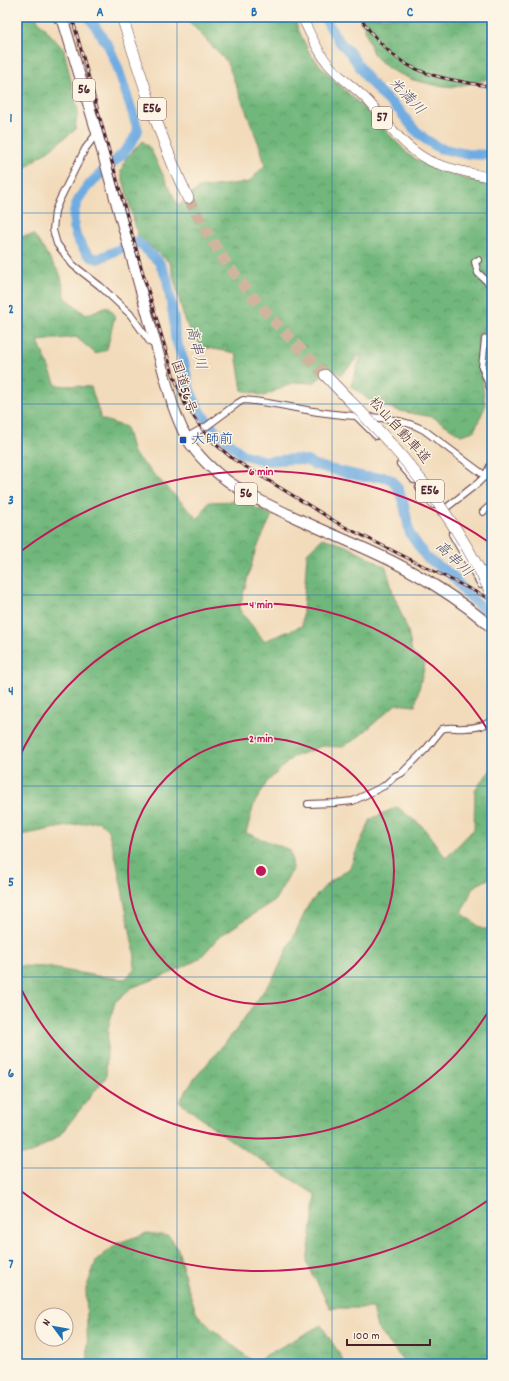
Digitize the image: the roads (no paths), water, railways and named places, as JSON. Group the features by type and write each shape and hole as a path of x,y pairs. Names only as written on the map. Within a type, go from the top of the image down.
{"highway":[{"name":"E56","path":"122,17 159,131 173,167 188,198"},
{"name":"国道56号","path":"64,21 97,133 105,167 173,406 187,437 196,450 217,472 247,494 270,506 396,563 442,591 473,612 492,628"},
{"name":"松山自動車道","path":"325,375 378,428 424,482 462,540 492,595"}],"main road":[{"name":"57","path":"302,17 316,45 328,63 369,102 399,138 413,151 440,164 492,178"}],"street":[{"path":"54,17 64,21"},
{"path":"97,133 85,149 59,201 53,220 53,230 57,244 73,265 100,286 130,314 150,342 156,346"},
{"path":"478,260 475,262 478,273 492,286"},
{"path":"492,341 488,338 485,339 482,367 492,393"},
{"path":"187,437 207,426 243,400 332,414 400,420 424,430 492,481"},
{"path":"356,416 376,435 439,514 455,538 481,585"},
{"path":"439,514 478,483 485,476 492,462"},
{"path":"483,512 492,504"},
{"path":"308,804 353,801 384,786 395,776 402,773 426,749 442,729 446,727 464,728 486,725 492,721"}],"waterway":[{"name":"高串川","path":"89,17 109,47 118,68 138,130 131,144 85,190 77,203 73,218 76,236 82,247 91,257 98,259 137,241 159,262 167,279 174,320 175,337 184,362 189,388 199,410 215,430 242,454 265,461 294,459 307,461 315,465 365,477 385,477 392,480 399,490 404,505 410,534 426,557 452,575 465,592 492,618"},
{"name":"光満川","path":"324,17 338,40 351,54 367,78 425,139 439,148 466,154 492,155"}],"tunnel":[{"path":"188,198 212,241 237,277 265,311 325,375"}],"railway":[{"path":"72,17 142,270 173,374 185,404 202,429 214,443 233,459 341,525 492,600"},
{"path":"360,17 374,36 388,50 402,61 417,69 433,75 492,87"}],"place":[{"name":"大師前","path":"183,440"}]}
